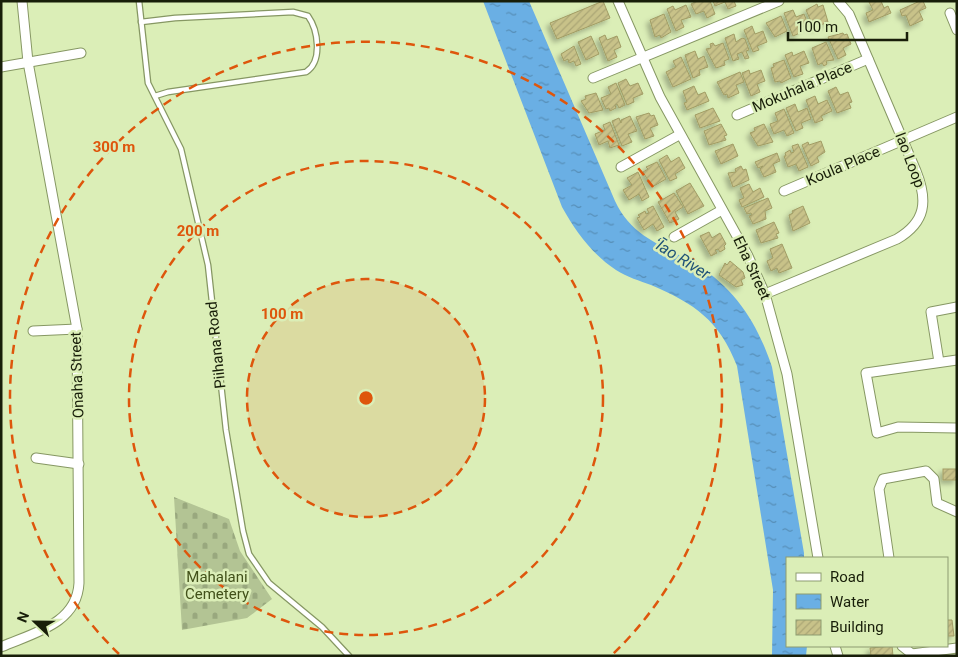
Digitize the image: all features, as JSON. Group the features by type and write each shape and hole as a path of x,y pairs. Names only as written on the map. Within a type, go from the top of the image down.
{"street":[{"name":"Onaha Street","path":"1,647 58,622 69,612 74,603 79,584 77,328 28,62 22,1"},
{"name":"Eha Street","path":"618,1 679,135 748,256 765,294 788,374 818,557"},
{"path":"593,78 643,59 778,1"},
{"name":"Iao Loop","path":"765,294 897,239 911,229 921,213 924,196 922,186 849,14 838,1"},
{"path":"950,13 957,30"},
{"path":"1,67 81,52"},
{"name":"Mokuhala Place","path":"737,115 868,59"},
{"name":"Koula Place","path":"784,191 957,117"},
{"path":"621,166 679,135"},
{"path":"674,237 722,210"},
{"path":"939,362 931,312 957,307"},
{"path":"33,331 77,328"},
{"path":"957,360 866,373 877,433 898,427 957,428"},
{"path":"36,458 79,464"},
{"path":"889,557 880,484 883,479 926,471 934,479 937,502 957,512"},
{"path":"902,647 912,654 957,648"}],"lane":[{"name":"Piihana Road","path":"139,1 148,83 180,149 208,265 226,430 243,531 249,554 269,583 322,627 349,656"},
{"path":"141,22 175,18 293,12 303,13 308,16 314,28 316,60 312,68 306,72 168,92 155,96"}],"green space":[{"name":"Mahalani Cemetery","path":"174,497 229,519 240,551 272,599 247,618 182,630"}],"water":[{"name":"ʻĪao River","path":"483,1 529,1 622,214 640,233 697,265 723,285 744,309 760,337 772,367 804,553 804,557 786,557 786,647 807,647 806,656 772,656 773,590 737,366 730,350 713,325 693,307 667,292 629,277 607,264 579,234 562,207"}],"building":[{"path":"603,1 610,18 557,39 550,23"},
{"path":"697,1 710,1 715,14 707,18 704,11 696,14 691,4"},
{"path":"713,1 734,1 736,6 728,9 725,2 715,6"},
{"path":"881,1 884,8 888,6 891,13 869,22 866,13 873,10 869,2"},
{"path":"923,1 926,8 919,11 923,20 910,26 906,15 902,16 900,10"},
{"path":"817,4 818,7 823,5 828,22 814,28 806,10"},
{"path":"686,5 691,17 681,20 684,27 676,31 667,9 673,6 675,10"},
{"path":"793,10 796,17 804,14 808,24 798,29 800,33 793,36 784,13"},
{"path":"664,14 671,32 661,38 660,35 655,37 650,20"},
{"path":"781,16 787,31 775,37 766,23"},
{"path":"752,26 755,34 763,31 767,42 757,46 759,50 753,52 744,30"},
{"path":"843,33 844,35 847,34 851,44 843,48 846,55 838,59 828,37"},
{"path":"734,34 736,42 742,38 745,39 749,50 746,51 749,58 745,59 742,52 737,54 739,59 733,61 725,38"},
{"path":"605,35 607,40 617,36 621,47 614,50 617,57 608,61 599,38"},
{"path":"591,36 599,54 586,60 578,42"},
{"path":"826,42 834,60 826,61 827,64 824,66 822,63 818,65 812,48"},
{"path":"713,43 715,46 723,43 729,59 724,61 725,65 716,68 706,49 711,48 710,44"},
{"path":"574,46 581,64 576,66 574,61 569,63 568,59 564,61 561,54"},
{"path":"695,51 698,59 704,56 708,67 699,70 700,75 693,78 685,55"},
{"path":"804,51 809,63 800,66 803,74 794,77 785,55 792,52 793,56"},
{"path":"681,57 691,79 673,87 666,72 676,67 673,61"},
{"path":"784,60 791,78 781,83 780,81 775,82 771,68 774,67 773,64"},
{"path":"749,70 750,74 761,70 765,81 757,84 760,92 751,96 742,73"},
{"path":"740,72 744,82 736,85 739,93 728,98 727,94 724,95 717,82"},
{"path":"626,79 630,86 638,83 643,94 633,98 634,102 627,105 618,83"},
{"path":"616,83 625,105 619,108 617,104 615,105 616,108 610,111 609,108 606,109 601,98 611,94 608,87"},
{"path":"694,86 698,95 705,92 709,101 687,110 684,103 687,102 683,91"},
{"path":"836,87 840,95 848,92 852,102 849,103 851,108 837,113 828,91"},
{"path":"596,93 603,110 589,113 581,101 586,99 585,96"},
{"path":"815,96 818,104 827,100 832,111 821,116 823,120 815,123 806,100"},
{"path":"795,104 798,112 807,108 811,119 801,123 803,128 796,131 786,108"},
{"path":"713,108 720,121 700,128 695,115"},
{"path":"784,109 794,133 787,136 784,130 774,134 770,124 778,121 775,113"},
{"path":"649,113 651,116 654,115 658,125 650,128 654,136 645,139 636,117"},
{"path":"630,116 637,131 628,134 632,142 622,146 612,121 619,118 621,123 621,120"},
{"path":"610,122 619,145 610,148 608,141 599,145 595,134 605,130 603,125"},
{"path":"721,124 727,135 724,136 726,140 709,145 704,131"},
{"path":"764,124 773,142 758,146 750,133 755,131 754,128"},
{"path":"821,141 825,152 817,157 819,162 811,166 802,145 808,142 809,145"},
{"path":"733,144 738,156 721,164 715,151"},
{"path":"798,144 808,167 799,171 796,164 788,167 784,156 790,150 791,153 794,152 792,146"},
{"path":"777,153 780,161 773,164 776,172 764,177 760,169 763,166 758,168 755,162"},
{"path":"667,155 671,162 679,157 685,168 675,174 677,178 670,181 659,160"},
{"path":"657,162 666,179 652,187 643,172 648,169 646,167"},
{"path":"741,166 743,170 746,169 749,180 733,187 728,173 736,172 735,169"},
{"path":"638,172 649,197 642,201 639,194 629,200 623,190 632,185 627,178"},
{"path":"690,183 704,206 688,214 676,191"},
{"path":"749,184 753,192 760,188 764,197 742,207 739,200 744,198 740,188"},
{"path":"674,193 683,207 675,212 679,219 670,223 658,202"},
{"path":"768,198 772,208 765,211 766,219 753,224 749,216 752,215 751,213 747,214 744,208"},
{"path":"653,206 664,227 657,231 653,224 644,230 637,218 640,217 638,215 645,211 646,214 649,213 647,209"},
{"path":"803,206 810,223 793,231 789,215 793,213 792,211"},
{"path":"774,222 779,233 776,234 778,238 761,243 756,230"},
{"path":"709,232 712,238 720,233 726,244 724,246 725,249 720,252 718,249 715,250 717,253 711,256 700,236"},
{"path":"782,244 792,268 779,273 777,268 771,271 767,261 773,258 770,249"},
{"path":"730,261 743,272 745,278 741,280 743,285 736,287 719,275 725,263 727,265"},
{"path":"943,469 957,469 957,480 943,480"},
{"path":"948,620 952,620 954,636 948,636"},
{"path":"892,647 893,656 871,656 870,648"}]}
